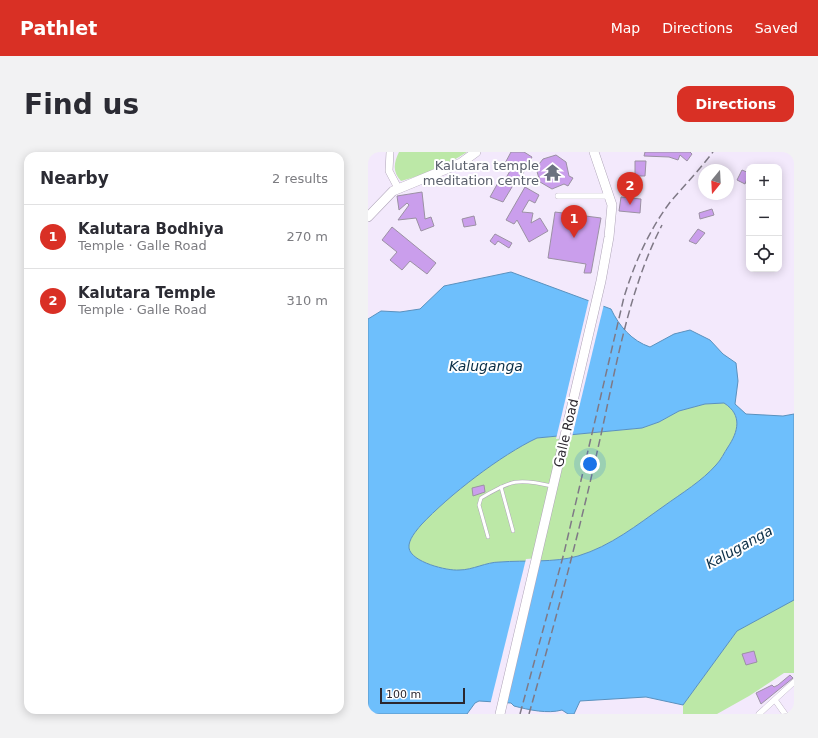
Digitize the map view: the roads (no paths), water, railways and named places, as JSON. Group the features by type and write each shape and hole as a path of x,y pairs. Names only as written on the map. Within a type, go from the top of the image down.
{"main road":[{"path":"368,217 393,191 461,163 476,152"},
{"name":"Galle Road","path":"500,714 601,281 611,222 612,205 594,152"}],"street":[{"path":"390,152 389,171 398,188"},
{"path":"558,196 609,196"},
{"path":"759,714 794,682"},
{"path":"775,700 785,714"}],"lane":[{"path":"488,538 478,501 481,498 501,487 517,481 524,480 554,486"},
{"path":"501,487 513,531"}],"water":[{"name":"Kaluganga","path":"511,272 611,309 622,327 632,337 650,347 674,334 690,330 710,340 723,354 736,363 738,381 735,404 746,414 783,416 794,414 794,600 737,631 683,705 646,697 580,701 574,714 568,714 562,710 551,712 538,711 514,706 511,703 479,701 475,703 467,714 368,714 368,319 381,311 400,312 420,309 444,286","holes":["724,403 730,408 736,418 736,430 721,459 716,465 685,492 634,528 602,547 578,556 559,560 495,562 459,570 446,569 430,565 411,553 409,545 413,536 421,525 446,501 492,465 523,445 537,438 642,428 659,422 679,411 705,404"]}],"railway":[{"path":"520,714 564,553 628,284 643,247 663,212 713,152"},
{"path":"529,714 557,615 582,515 623,334 640,278 662,225"}],"place":[{"name":"Kalutara temple meditation centre","path":"552,172"},
{"name":"Kalutara Temple","path":"630,205"},
{"name":"Kalutara Bodhiya","path":"574,238"}]}
